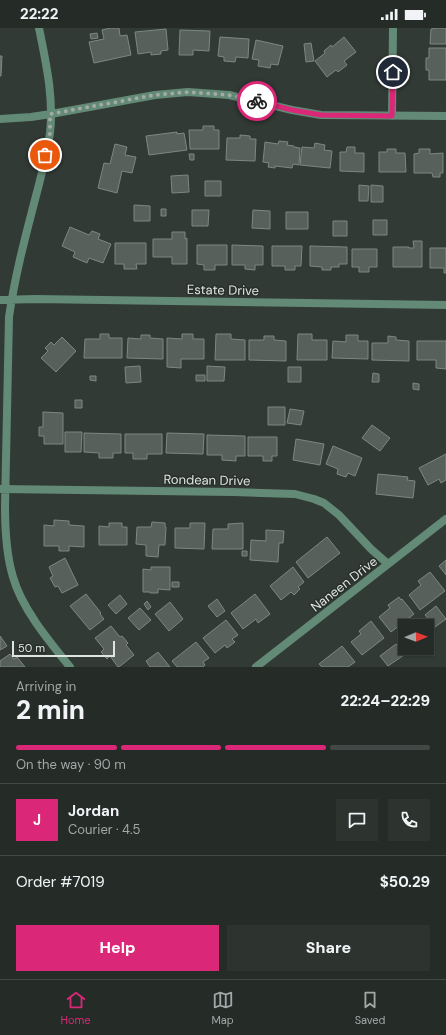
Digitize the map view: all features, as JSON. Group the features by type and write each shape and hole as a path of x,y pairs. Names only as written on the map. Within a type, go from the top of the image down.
{"street":[{"path":"39,28 51,96 50,133 17,269 11,300 9,317 3,489 9,562 13,578 19,593 35,620 70,667"},
{"path":"392,116 393,28"},
{"path":"0,119 31,117 155,95 188,92 229,95 292,110 321,115 446,116"},
{"name":"Estate Drive","path":"0,300 35,299 446,305"},
{"name":"Rondean Drive","path":"3,489 295,494 324,503 339,514 371,550 388,564"},
{"name":"Naneen Drive","path":"256,667 446,519"}],"building":[{"path":"119,28 120,36 127,35 131,55 94,63 89,42 104,39 102,30"},
{"path":"446,28 446,44 430,44 431,29"},
{"path":"166,29 168,50 161,51 161,54 151,55 151,52 138,54 135,32"},
{"path":"180,30 210,31 209,51 193,50 193,55 179,55"},
{"path":"97,33 98,38 91,39 90,34"},
{"path":"220,37 249,39 248,58 236,57 235,62 224,61 224,57 218,56"},
{"path":"344,37 356,52 344,61 347,65 338,72 336,70 327,77 315,61 325,53 324,51 331,45 332,47"},
{"path":"256,40 283,46 278,65 271,64 270,68 258,66 259,60 252,59"},
{"path":"311,43 314,61 306,62 304,44"},
{"path":"429,48 446,48 446,80 429,80 429,70 426,70 426,58 429,58"},
{"path":"0,56 2,56 1,76 0,76"},
{"path":"203,126 214,126 214,130 219,130 219,149 190,149 189,130 203,130"},
{"path":"177,132 177,134 184,133 187,150 149,155 146,136"},
{"path":"240,135 250,136 250,139 256,139 255,161 226,160 227,138 240,138"},
{"path":"279,141 288,142 287,145 300,148 299,165 293,164 292,168 275,166 275,168 268,167 269,163 263,162 265,142 278,144"},
{"path":"315,143 325,145 324,150 332,151 330,168 300,165 302,147 314,148"},
{"path":"115,144 127,147 125,155 136,157 132,173 122,171 117,193 98,188 104,163 110,164"},
{"path":"347,147 355,147 355,153 364,153 364,172 340,171 340,152 346,152"},
{"path":"387,149 396,149 396,153 405,153 406,172 379,172 379,152 387,152"},
{"path":"419,149 430,149 430,154 443,153 443,173 440,173 440,177 433,177 432,173 414,173 414,154 419,153"},
{"path":"189,154 194,154 194,160 190,160"},
{"path":"188,175 189,192 172,193 171,176"},
{"path":"205,181 221,181 221,196 205,196"},
{"path":"359,185 369,186 368,201 359,201"},
{"path":"371,185 383,186 383,202 371,202"},
{"path":"134,205 150,206 150,221 134,221"},
{"path":"161,209 166,209 166,216 161,216"},
{"path":"192,210 209,210 208,226 192,226"},
{"path":"253,210 270,211 270,229 252,228"},
{"path":"286,212 308,212 308,229 286,229"},
{"path":"373,220 387,220 387,235 373,235"},
{"path":"333,221 347,221 347,236 333,236"},
{"path":"70,227 89,235 92,231 100,234 98,239 111,244 103,263 89,258 87,263 73,257 75,252 62,246"},
{"path":"172,232 185,232 185,239 187,238 187,264 172,264 172,257 153,257 153,239 172,239"},
{"path":"413,241 422,241 422,267 393,267 393,247 414,248"},
{"path":"115,243 146,243 146,264 136,264 137,269 124,269 124,264 115,264"},
{"path":"197,245 227,245 227,265 215,265 215,270 204,270 204,265 197,264"},
{"path":"232,245 263,246 263,265 255,265 255,270 245,269 245,265 232,265"},
{"path":"272,246 302,246 301,266 295,266 295,270 285,270 285,266 272,266"},
{"path":"310,246 347,247 347,264 339,264 339,267 331,267 331,270 322,270 322,267 310,266"},
{"path":"430,248 446,248 446,273 444,273 444,268 430,268"},
{"path":"352,249 377,249 377,267 369,267 369,272 359,272 359,267 352,267"},
{"path":"100,334 109,334 109,338 122,338 122,358 84,358 85,339 100,339"},
{"path":"182,334 193,334 193,339 204,339 204,359 181,359 181,368 167,367 167,338 182,339"},
{"path":"216,334 231,334 231,339 245,340 245,360 215,360"},
{"path":"298,334 312,334 312,340 327,340 327,360 297,360"},
{"path":"141,335 150,335 150,338 163,339 163,359 127,358 128,338 141,339"},
{"path":"346,335 358,335 358,341 368,341 368,359 332,358 333,341 346,342"},
{"path":"264,336 274,336 274,340 286,341 286,361 249,360 249,340 264,340"},
{"path":"388,336 396,337 396,340 409,341 409,361 372,360 372,343 388,343"},
{"path":"62,337 76,351 56,372 41,358 48,351 45,348 51,342 54,345"},
{"path":"417,341 446,341 446,369 436,368 436,360 417,360"},
{"path":"140,366 141,382 126,383 125,367"},
{"path":"207,366 225,367 224,381 207,381"},
{"path":"288,367 301,367 301,382 288,382"},
{"path":"373,373 379,374 379,382 372,382"},
{"path":"196,375 205,375 205,381 196,381"},
{"path":"90,376 96,376 96,381 90,380"},
{"path":"413,383 419,384 419,390 413,389"},
{"path":"75,400 82,400 82,408 75,408"},
{"path":"268,407 285,407 285,425 268,425"},
{"path":"290,409 304,411 301,425 287,423"},
{"path":"43,412 63,413 63,444 44,444 44,436 39,436 39,427 43,427"},
{"path":"372,425 390,438 380,451 362,438"},
{"path":"65,432 82,432 81,452 65,452"},
{"path":"84,433 121,434 121,453 113,453 113,458 99,458 99,453 84,452"},
{"path":"167,433 204,434 203,454 166,453"},
{"path":"125,434 162,434 162,454 147,454 147,459 133,459 133,453 125,453"},
{"path":"207,435 245,436 245,456 236,456 236,461 222,460 222,455 207,455"},
{"path":"248,437 277,437 277,456 272,456 272,461 263,461 263,456 248,456"},
{"path":"296,439 324,444 320,465 293,460"},
{"path":"333,446 362,458 355,476 348,473 346,477 337,474 338,469 326,464"},
{"path":"446,454 446,480 441,483 439,479 428,485 419,468"},
{"path":"378,474 408,477 407,480 415,481 413,498 376,494"},
{"path":"54,520 69,521 69,525 84,526 84,547 69,546 69,551 59,551 59,546 44,546 44,525 54,526"},
{"path":"152,522 165,523 166,527 165,545 159,545 158,557 146,556 146,545 136,544 137,527 151,527"},
{"path":"109,523 122,523 122,527 127,527 127,545 99,545 99,526 109,527"},
{"path":"190,523 205,523 204,549 175,548 175,528 190,528"},
{"path":"243,523 243,549 212,549 213,529 228,529 228,524"},
{"path":"266,530 284,531 283,543 279,543 278,562 250,560 251,540 266,541"},
{"path":"327,537 340,553 308,578 296,562"},
{"path":"242,551 247,551 247,556 242,556"},
{"path":"65,558 78,585 62,593 58,586 55,587 50,578 53,576 49,567"},
{"path":"446,560 446,575 439,566"},
{"path":"151,567 170,567 170,590 158,589 158,593 143,592 143,569 151,570"},
{"path":"293,567 304,582 298,587 300,589 294,595 291,592 281,600 270,586"},
{"path":"430,572 445,591 420,610 409,595 421,585 418,581"},
{"path":"172,582 179,582 179,587 172,587"},
{"path":"86,594 104,619 90,630 70,606"},
{"path":"255,594 270,614 258,623 256,619 243,629 231,613"},
{"path":"120,595 127,604 116,614 108,605"},
{"path":"399,597 414,614 408,619 398,619 398,627 391,632 379,617 390,608 388,605"},
{"path":"217,599 225,611 217,617 208,606"},
{"path":"147,601 151,607 148,610 144,604"},
{"path":"170,602 183,619 169,631 155,614"},
{"path":"436,606 446,619 435,627 434,619 428,619 425,615"},
{"path":"140,608 151,620 139,630 128,618"},
{"path":"226,620 238,635 232,639 235,642 227,648 225,645 215,653 203,638"},
{"path":"371,621 384,638 362,655 351,642 361,634 359,631"},
{"path":"111,626 120,637 122,636 128,643 126,645 134,655 119,667 110,656 107,659 101,652 104,649 95,638"},
{"path":"0,636 7,646 0,650"},
{"path":"196,642 209,658 203,662 205,665 203,667 177,667 172,661"},
{"path":"396,644 398,647 398,655 404,655 388,666 380,656"},
{"path":"342,646 355,662 348,667 322,667 319,664"},
{"path":"158,652 170,667 150,667 146,661"},
{"path":"10,654 14,659 17,657 25,667 0,667 0,661"}],"way so far":[{"path":"45,155 50,133 50,114 155,95 188,92 229,95 257,101"}],"route":[{"path":"257,101 292,110 321,115 392,116 393,72"}]}
